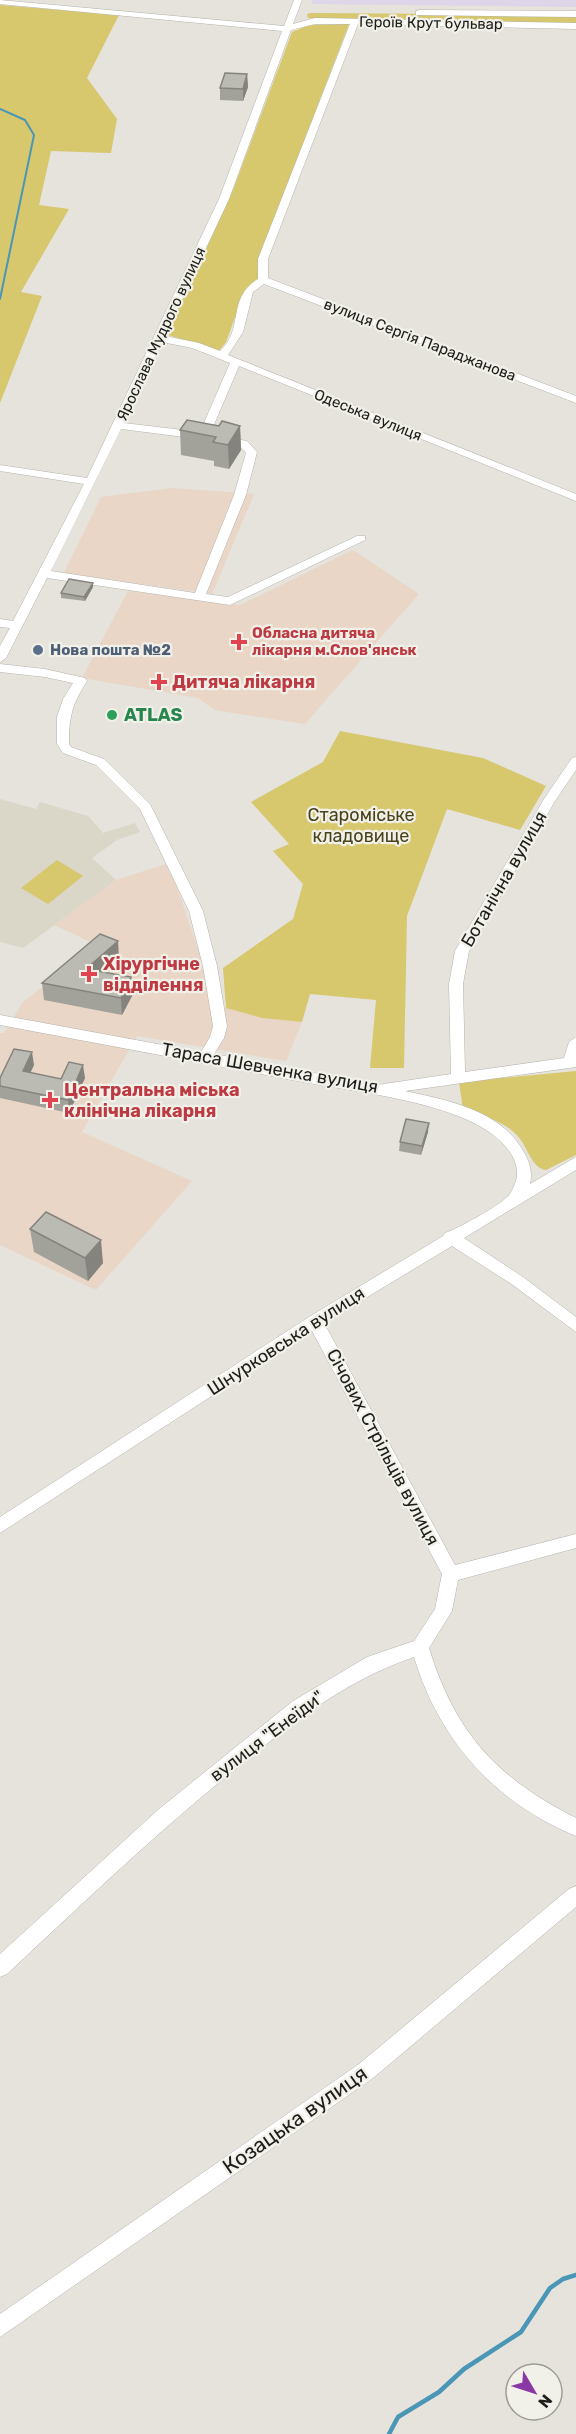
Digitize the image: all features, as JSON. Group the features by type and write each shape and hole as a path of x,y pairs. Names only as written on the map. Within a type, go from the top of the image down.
{"street":[{"name":"Ярослава Мудрого вулиця","path":"0,658 91,482 224,199 298,0"},
{"path":"0,2 288,24"},
{"name":"Героїв Крут бульвар","path":"288,24 304,13 576,14"},
{"path":"220,356 231,346 240,328 249,291 264,280 263,259 355,21"},
{"name":"Героїв Крут бульвар","path":"288,24 355,21 576,26"},
{"name":"вулиця Сергія Параджанова","path":"264,280 576,400"},
{"name":"Одеська вулиця","path":"159,338 195,345 576,498"},
{"path":"204,435 236,362"},
{"path":"118,425 204,435 243,443 252,452 240,495 199,597"},
{"path":"0,468 91,482"},
{"path":"44,574 230,601 361,538"},
{"path":"0,623 17,625"},
{"path":"0,668 45,673 81,681 69,699 63,717 63,744 67,750 100,762 145,807 196,912 210,966 220,1026 217,1038 204,1058"},
{"name":"Ботанічна вулиця","path":"458,1077 456,984 462,951 550,799 576,761"},
{"name":"Тараса Шевченка вулиця","path":"0,1020 377,1090 573,1062"},
{"path":"573,1062 576,1042"},
{"path":"377,1090 482,1120 502,1132 516,1149 524,1168 524,1183 514,1198"},
{"name":"Шнурковська вулиця","path":"0,1526 315,1321 514,1198 576,1163"},
{"path":"450,1237 518,1281 576,1326"},
{"name":"Січових Стрільців вулиця","path":"315,1321 451,1574"},
{"path":"576,1541 451,1574 443,1611 420,1647 435,1694 453,1728 474,1758 541,1812 576,1827"},
{"name":"вулиця \"Енеїди\"","path":"0,1967 165,1815 299,1707 373,1663 420,1647"},
{"name":"Козацька вулиця","path":"0,2327 366,2071 576,1895"}],"shaded area":[{"path":"313,0 576,0 576,7 311,4"},
{"path":"172,488 254,494 212,594 64,573 101,497"},
{"name":"Обласна дитяча лікарня м.Слов'янськ","path":"353,550 419,594 305,724 214,710 198,698 82,678 128,591 240,605"},
{"path":"0,799 36,809 40,802 88,816 103,833 135,823 140,832 117,840 92,858 116,880 23,948 0,942"},
{"name":"Центральна міська клінічна лікарня","path":"169,863 202,961 208,999 226,1008 262,1018 302,1022 286,1061 137,1036 82,1132 192,1181 96,1290 0,1245 0,1033 4,1033 23,1002 97,945 54,925 116,880"}],"green space":[{"path":"0,5 119,15 87,78 117,119 111,153 51,151 39,205 69,209 21,292 42,296 0,403"},
{"path":"307,14 576,15 576,25 308,18"},
{"path":"349,24 259,258 259,278 245,290 226,342 219,351 168,335 168,328 233,190 292,32 309,25"},
{"name":"Староміське кладовище","path":"340,731 483,758 546,786 520,830 447,809 407,916 404,1068 370,1068 376,1000 310,994 302,1022 262,1018 226,1008 223,968 293,919 303,884 273,851 289,844 251,802 323,762"},
{"path":"57,860 83,876 48,904 21,888"},
{"path":"576,1071 576,1155 546,1170 537,1166 520,1139 508,1127 463,1109 459,1082"}],"building":[{"path":"225,73 247,74 243,89 220,88"},
{"path":"187,420 219,426 222,421 240,426 228,445 213,442 216,437 180,430"},
{"path":"69,579 93,583 84,597 61,593"},
{"path":"100,934 118,941 86,969 131,977 121,998 42,983"},
{"path":"14,1049 32,1052 23,1071 61,1079 69,1062 83,1065 68,1100 0,1086 0,1078"},
{"path":"406,1119 429,1123 422,1146 400,1142"},
{"path":"46,1212 101,1240 85,1258 30,1229"}],"waterway":[{"path":"0,109 25,120 34,135 0,299"},
{"path":"389,2434 398,2417 439,2392 464,2369 521,2332 550,2288 563,2279 576,2275"}],"place":[{"name":"Обласна дитяча лікарня м.Слов'янськ","path":"239,642"},
{"name":"Нова пошта №2","path":"38,650"},
{"name":"Дитяча лікарня","path":"159,682"},
{"name":"ATLAS","path":"112,715"},
{"name":"Хірургічне відділення","path":"89,974"},
{"name":"Центральна міська клінічна лікарня","path":"50,1100"}]}
